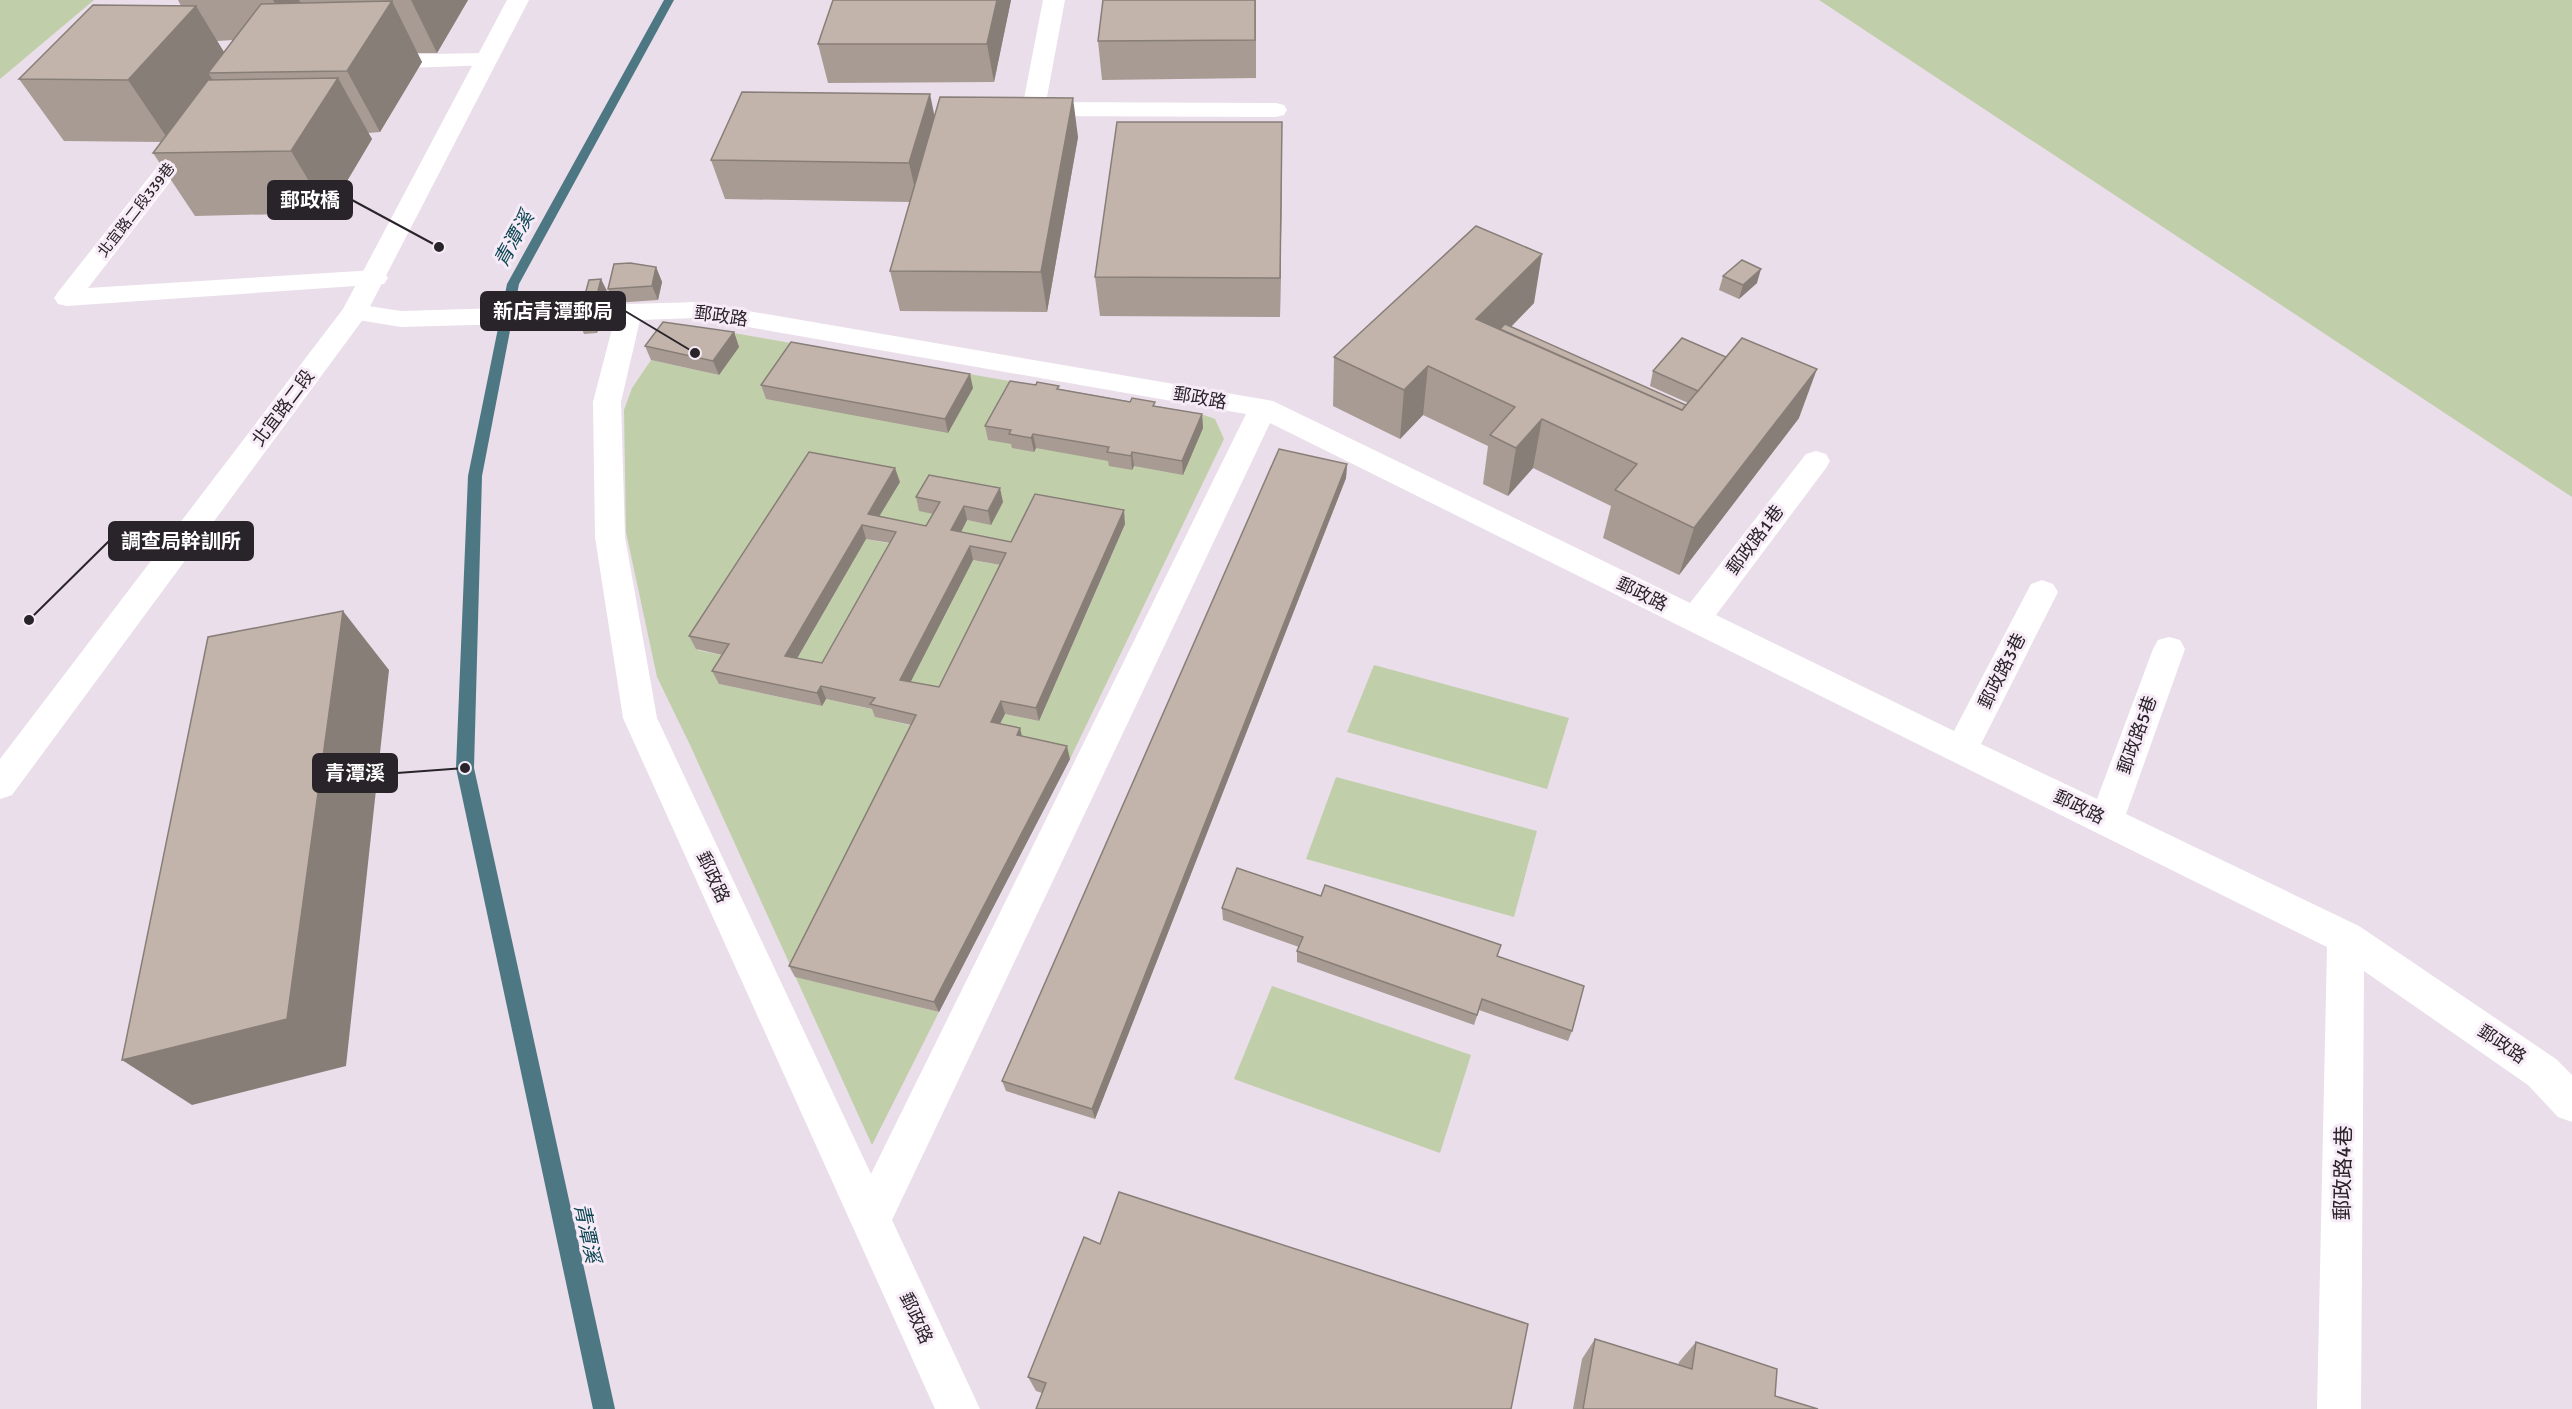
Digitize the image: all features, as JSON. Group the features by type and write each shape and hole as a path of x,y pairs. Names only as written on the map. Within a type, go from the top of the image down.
{"main road":[{"name":"北宜路二段","path":"0,785 355,312 375,278 485,60 518,0"},
{"path":"1033,109 1054,0"},
{"path":"356,62 485,60"},
{"path":"1010,110 1276,110"},
{"name":"北宜路二段339巷","path":"206,120 67,298 375,278"},
{"name":"郵政路","path":"355,312 401,319 696,310 1263,408 2346,938 2542,1072 2572,1103"},
{"name":"郵政路","path":"629,312 607,402 610,537 640,718 958,1409"},
{"path":"871,1219 1263,408"},
{"name":"郵政路1巷","path":"1695,620 1816,461"},
{"name":"郵政路3巷","path":"1961,750 2042,592"},
{"name":"郵政路5巷","path":"2106,821 2169,649"},
{"name":"郵政路4巷","path":"2339,1409 2346,938"}],"green space":[{"path":"0,0 94,0 0,79"},
{"path":"1819,0 2572,0 2572,497"},
{"path":"693,326 1204,415 1215,419 1224,439 1070,759 1020,748 994,735 1005,714 1039,721 1125,524 1014,556 955,544 967,520 991,524 1003,502 943,516 930,540 872,528 697,650 735,658 719,684 822,706 826,699 880,711 876,717 921,728 796,977 939,1012 872,1145 657,677 626,532 624,410 632,388 651,360 719,375 669,337"},
{"path":"866,539 1009,567 943,701 791,669"},
{"path":"1374,665 1569,718 1547,789 1347,732"},
{"path":"1336,777 1537,831 1514,917 1306,859"},
{"path":"1272,986 1471,1055 1440,1153 1234,1079"}],"building":[{"path":"833,0 997,0 987,44 818,44"},
{"path":"1103,0 1255,0 1255,40 1098,41"},
{"path":"392,1 347,71 208,73 261,4"},
{"path":"93,5 196,6 128,80 19,79"},
{"path":"338,78 291,151 153,153 208,80"},
{"path":"742,92 930,94 909,163 711,160"},
{"path":"940,97 1073,98 1041,272 890,271"},
{"path":"1117,122 1282,122 1280,278 1095,277"},
{"path":"1476,226 1542,254 1476,319 1682,410 1742,338 1817,369 1694,528 1615,490 1637,464 1542,419 1516,448 1490,435 1515,407 1428,366 1404,390 1334,357"},
{"path":"1742,260 1761,269 1743,285 1723,276"},
{"path":"630,263 656,267 652,286 608,289 614,264"},
{"path":"601,279 591,319 578,320 589,280"},
{"path":"663,322 734,332 713,361 645,346"},
{"path":"1505,324 1686,405 1682,410 1500,329"},
{"path":"1682,338 1726,357 1698,391 1653,371"},
{"path":"791,342 970,374 945,419 761,385"},
{"path":"1010,381 1036,385 1037,382 1059,386 1057,389 1130,402 1132,398 1155,402 1153,406 1202,414 1182,461 1132,452 1131,456 1107,452 1109,447 1033,434 1031,438 1009,434 1011,430 985,426"},
{"path":"1279,449 1347,464 1092,1109 1002,1081"},
{"path":"809,452 895,468 868,514 926,526 940,502 916,497 929,475 1000,488 988,511 964,506 951,530 1011,542 1035,494 1124,510 1036,708 1001,701 991,722 1020,728 1017,735 1067,746 934,1002 789,966 916,715 870,704 875,698 821,686 817,693 712,671 729,644 689,636","holes":["862,525 896,532 822,663 785,656","970,546 1006,553 939,687 900,680"]},
{"path":"343,611 287,1019 122,1060 208,637"},
{"path":"1237,868 1321,896 1325,885 1501,945 1497,956 1584,986 1572,1031 1482,999 1477,1015 1297,951 1303,937 1222,908"},
{"path":"1119,1192 1528,1324 1511,1409 1036,1409 1046,1383 1028,1377 1084,1237 1100,1244"},
{"path":"1595,1339 1692,1369 1696,1342 1777,1369 1775,1396 1818,1409 1583,1409"}],"waterway":[{"name":"青潭溪","path":"604,1409 465,768 475,476 513,284 669,0"}],"place":[{"name":"郵政橋","path":"439,247"},
{"name":"新店青潭郵局","path":"695,353"},
{"name":"調查局幹訓所","path":"29,620"},
{"name":"青潭溪","path":"465,768"}]}
